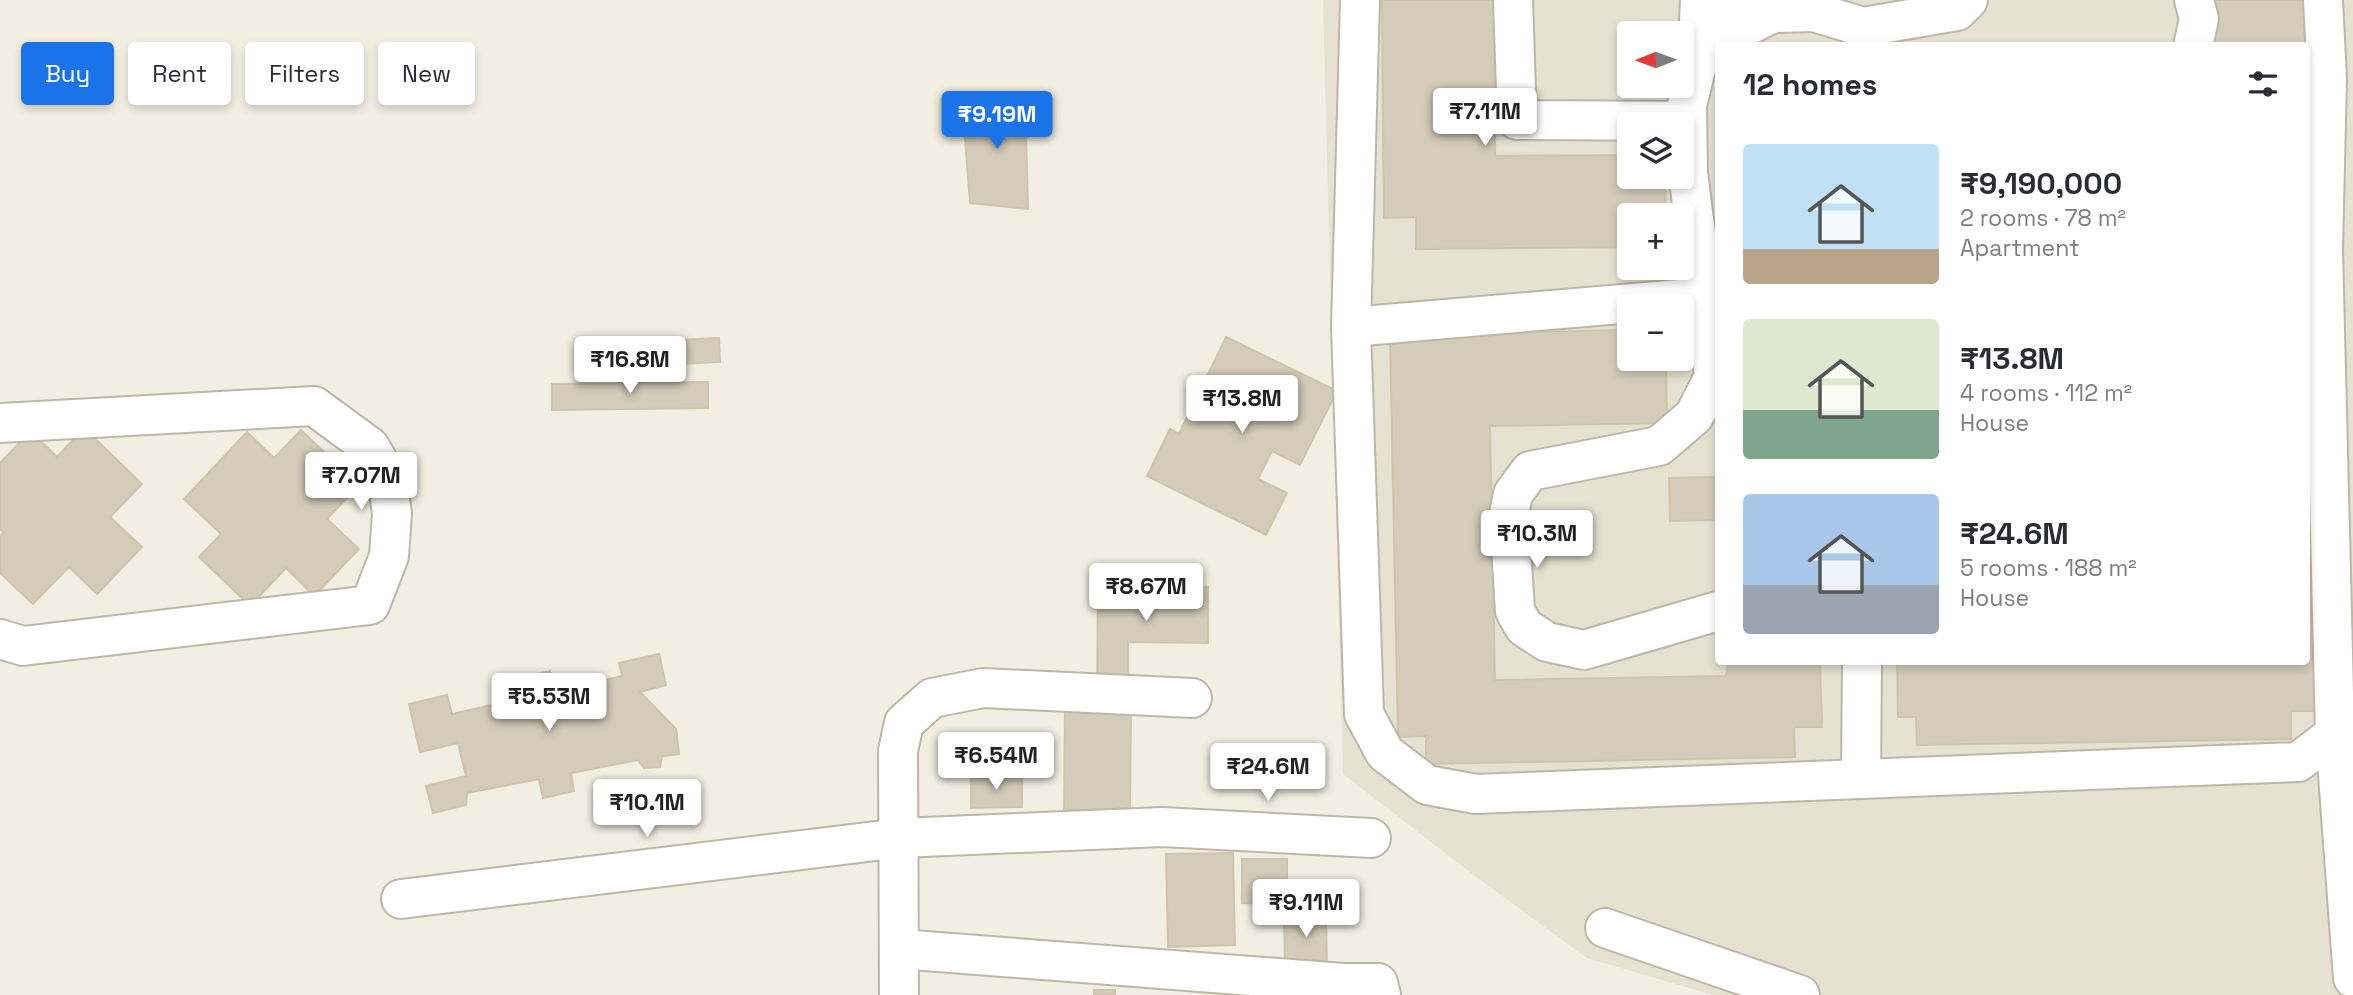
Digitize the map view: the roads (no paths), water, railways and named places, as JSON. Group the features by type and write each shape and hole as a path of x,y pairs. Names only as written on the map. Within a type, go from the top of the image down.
{"street":[{"path":"1360,0 1352,327 1364,715 1385,753 1427,785 1476,794 2298,762 2335,734"},
{"path":"1513,0 1517,120 1617,121"},
{"path":"1700,0 1699,20 1816,6 1863,27 1957,11 1968,0"},
{"path":"2194,0 2199,19 2194,42"},
{"path":"2323,0 2327,78 2335,734 2353,978"},
{"path":"1717,42 1773,13"},
{"path":"1687,112 1701,50 1715,43"},
{"path":"1690,189 1714,376 1694,416 1658,446 1530,471 1513,494 1508,536 1515,611 1524,626 1547,642 1584,650 1715,612"},
{"path":"1352,327 1704,297"},
{"path":"0,423 314,406 370,447 387,477 391,514 389,556 370,605 23,646 0,639"},
{"path":"1860,778 1862,665"},
{"path":"899,995 898,751 904,723 932,698 983,688 1192,698"},
{"path":"401,899 900,838 1162,827 1371,838"},
{"path":"1605,928 1800,995"},
{"path":"899,949 1343,983 1378,983 1381,995"}]}
